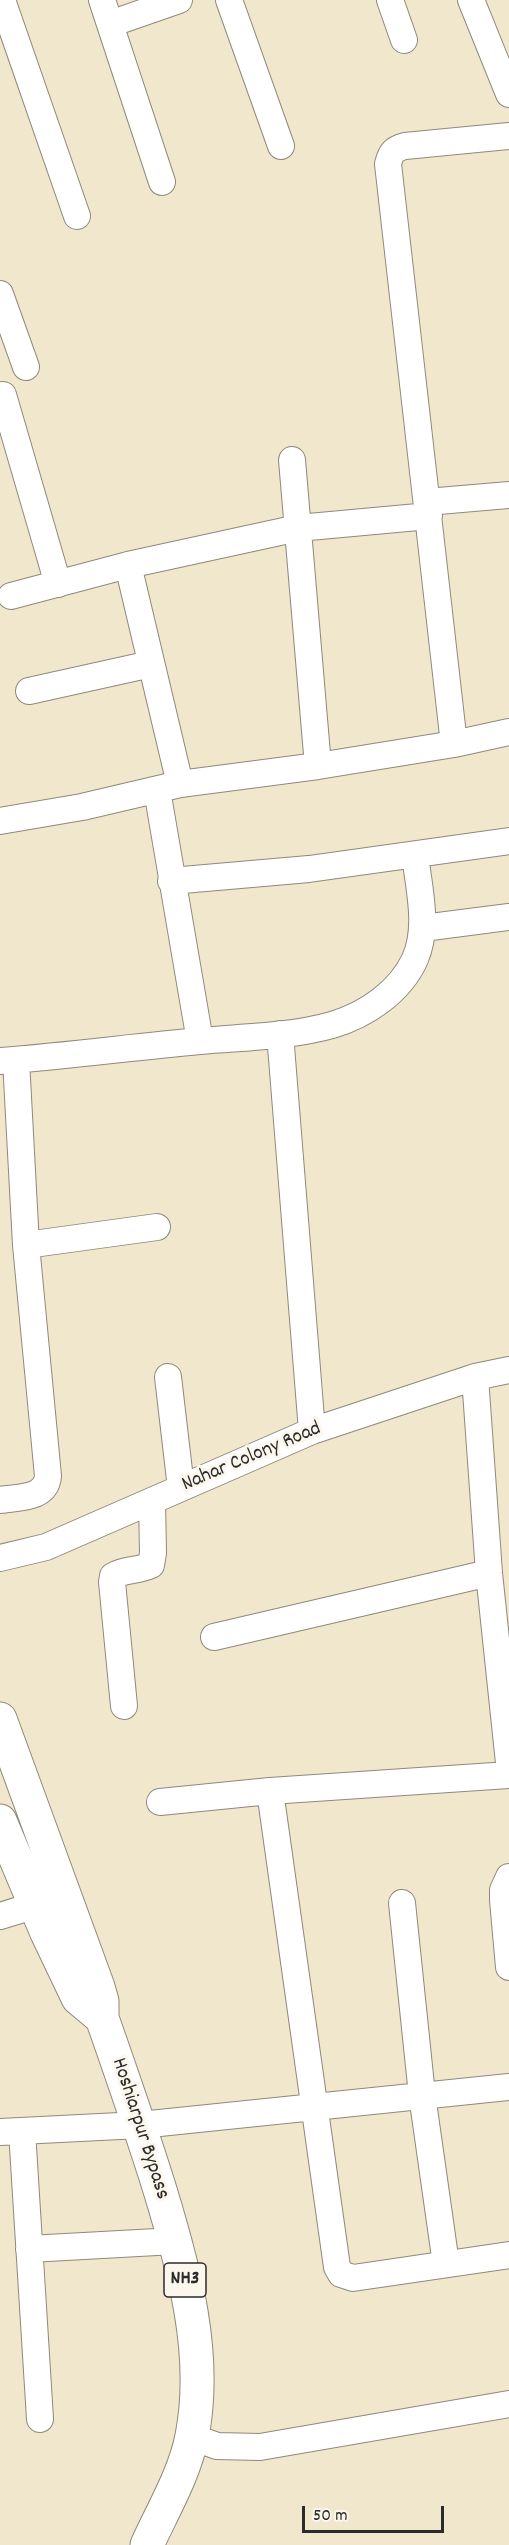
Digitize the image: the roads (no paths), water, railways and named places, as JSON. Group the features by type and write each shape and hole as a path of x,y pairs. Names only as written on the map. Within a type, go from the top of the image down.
{"highway":[{"name":"Hoshiarpur Bypass","path":"0,1719 98,1987 102,2001 102,2018 140,2125 184,2272 199,2382 192,2437 180,2474 147,2545"},
{"path":"0,1821 78,1998 102,2018"}],"street":[{"path":"2,0 77,216"},
{"path":"162,182 106,12 179,0"},
{"path":"229,0 281,146"},
{"path":"390,0 404,40"},
{"path":"471,0 507,84"},
{"path":"454,744 388,164 390,155 395,149 405,146 509,136"},
{"path":"0,294 26,366"},
{"path":"3,395 58,584"},
{"path":"292,460 318,766"},
{"path":"11,596 128,565 298,528 509,495"},
{"path":"128,565 152,664 169,787 171,881 200,1041"},
{"path":"29,691 152,664"},
{"path":"0,821 82,807 169,787 454,744 509,732"},
{"path":"171,881 309,869 509,841"},
{"path":"0,1500 42,1491 47,1486 8,1060 280,1034 331,1025 355,1016 379,1002 399,984 414,961 423,928 416,855"},
{"path":"423,928 509,917"},
{"path":"280,1034 312,1431"},
{"path":"26,1245 158,1227"},
{"name":"Nahar Colony Road","path":"0,1558 46,1547 312,1431 475,1377 509,1370"},
{"path":"168,1377 181,1488"},
{"path":"475,1377 489,1573 509,1763"},
{"path":"124,1706 112,1582 113,1576 120,1572 143,1569 151,1565 153,1553 152,1501"},
{"path":"214,1637 489,1573"},
{"path":"160,1802 270,1791 509,1775"},
{"path":"270,1791 337,2266 341,2274 353,2278 509,2254"},
{"path":"509,1877 503,1890 502,1900 509,1966"},
{"path":"402,1903 422,2095 446,2264"},
{"path":"0,1916 36,1905"},
{"path":"40,2419 29,2250 11,2131 140,2125 509,2087"},
{"path":"29,2250 175,2241"},
{"path":"192,2437 217,2446 260,2447 509,2404"}]}
